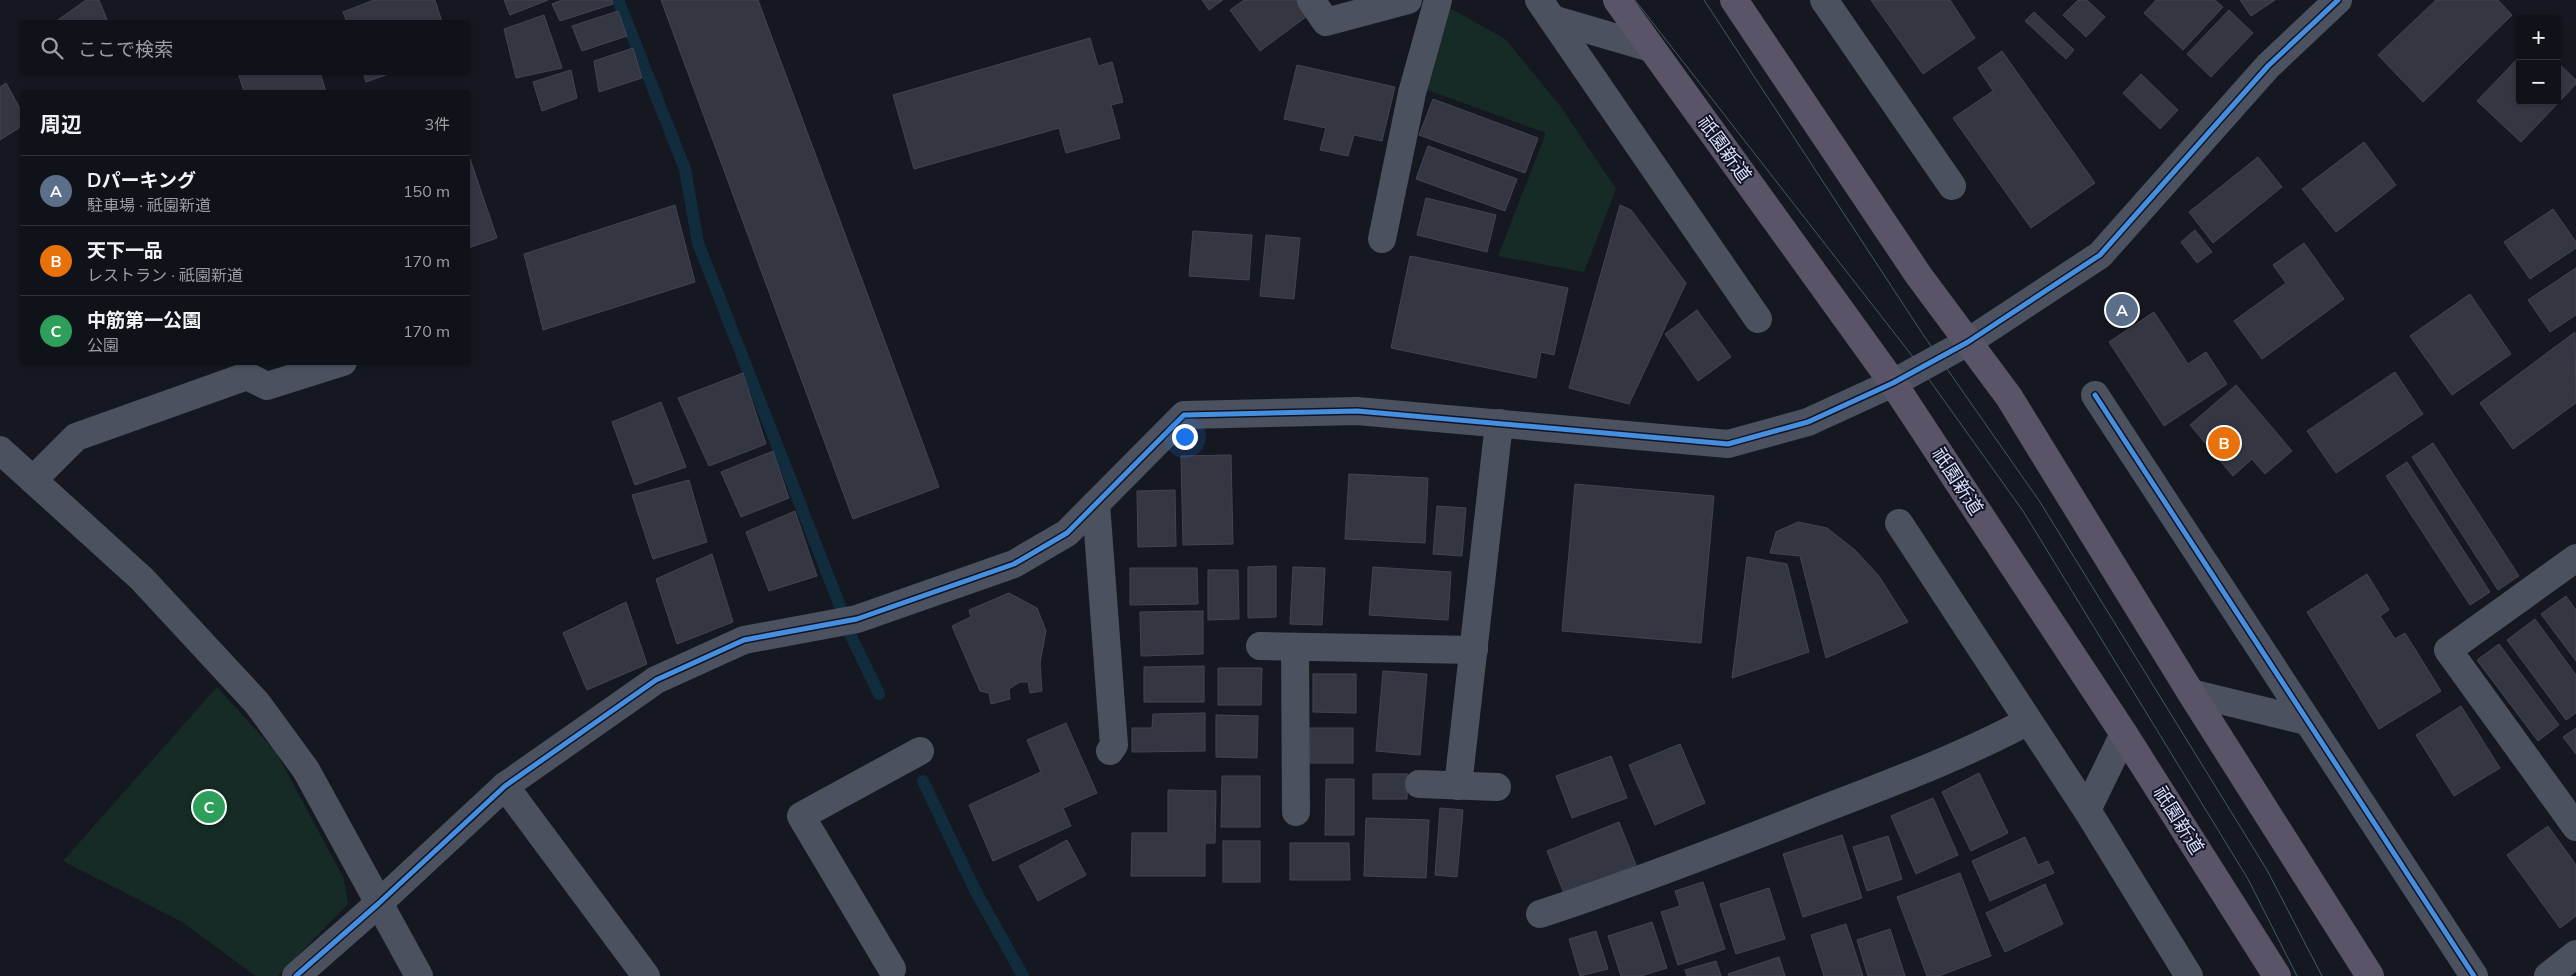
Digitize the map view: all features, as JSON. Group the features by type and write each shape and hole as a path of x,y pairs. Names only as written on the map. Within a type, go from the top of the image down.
{"highway":[{"name":"祇園新道","path":"1617,0 1893,382 2124,734 2277,976"},
{"path":"1734,0 1919,276 2009,397 2191,693 2370,976"}],"street":[{"path":"1311,0 1326,22 1408,0"},
{"path":"1382,239 1412,93 1438,0"},
{"path":"1824,0 1952,186"},
{"path":"296,976 378,904 505,786 656,680 744,640 857,619 1014,564 1067,533 1184,415 1357,411 1728,444 1808,422 1893,382 1968,342 2100,255 2268,66 2338,0"},
{"path":"1545,9 1651,48"},
{"path":"1545,9 1758,319"},
{"path":"33,480 76,437 247,376 267,386 334,365"},
{"path":"2095,395 2474,976"},
{"path":"1458,786 1499,423"},
{"path":"0,450 142,579 258,703 306,770 419,976"},
{"path":"1096,504 1114,745 1110,751"},
{"path":"1900,523 2088,810 2184,975"},
{"path":"2576,558 2448,650 2576,827"},
{"path":"1260,646 1474,650"},
{"path":"1296,647 1296,812"},
{"path":"2191,693 2306,721"},
{"path":"1540,914 1635,883 1908,776 2000,736 2028,721"},
{"path":"2088,810 2124,734"},
{"path":"892,969 800,816 920,751"},
{"path":"1419,784 1497,787"},
{"path":"505,786 646,976"},
{"path":"2548,976 2576,954"}],"green space":[{"path":"1450,8 1505,39 1561,107 1616,189 1584,272 1498,256 1546,133 1425,89"},
{"path":"217,687 276,752 344,879 348,904 278,976 256,976 182,922 63,861"}],"building":[{"path":"86,0 99,0 107,20 58,20"},
{"path":"374,0 435,0 441,20 346,20 343,12"},
{"path":"504,0 548,0 510,15"},
{"path":"562,0 612,0 613,4 560,21 552,4"},
{"path":"661,0 758,0 939,487 853,519"},
{"path":"1202,0 1223,0 1209,10"},
{"path":"1244,0 1305,0 1314,11 1260,51 1230,10"},
{"path":"1871,0 1950,0 1975,38 1923,74"},
{"path":"2078,0 2087,0 2105,17 2086,37 2063,15"},
{"path":"2156,0 2215,0 2223,7 2183,50 2144,13"},
{"path":"2240,0 2275,0 2251,16"},
{"path":"2436,0 2498,0 2512,15 2423,102 2378,55"},
{"path":"2229,10 2253,33 2211,77 2187,54"},
{"path":"618,11 627,36 582,51 572,26"},
{"path":"2034,12 2074,50 2066,59 2025,21"},
{"path":"544,15 562,68 516,78 504,29"},
{"path":"1090,38 1098,66 1112,62 1123,102 1111,105 1120,138 1066,153 1059,128 914,169 893,95"},
{"path":"633,48 642,78 599,92 594,61"},
{"path":"2002,51 2095,183 2031,228 1953,118 1993,91 1978,68"},
{"path":"2516,60 2516,105 2556,105 2521,142 2477,101"},
{"path":"1297,65 1395,87 1382,141 1354,135 1348,156 1320,150 1326,128 1284,119"},
{"path":"2561,66 2576,80 2576,84 2561,100"},
{"path":"571,70 577,98 542,111 533,82"},
{"path":"2141,74 2178,110 2160,129 2123,93"},
{"path":"239,75 321,75 325,90 243,90"},
{"path":"364,75 386,75 366,82"},
{"path":"6,83 20,108 20,127 0,140 0,87"},
{"path":"1433,99 1538,138 1525,173 1419,135"},
{"path":"2364,142 2396,185 2336,232 2302,189"},
{"path":"1428,146 1517,179 1505,211 1416,179"},
{"path":"2258,157 2282,187 2213,243 2189,212"},
{"path":"470,159 497,238 470,247"},
{"path":"1426,198 1496,215 1487,252 1417,235"},
{"path":"675,205 695,282 543,330 524,254"},
{"path":"1620,205 1631,210 1686,283 1629,404 1569,388"},
{"path":"2553,209 2576,242 2576,248 2530,279 2504,242"},
{"path":"2195,230 2212,252 2197,263 2181,242"},
{"path":"1193,231 1252,235 1249,280 1189,276"},
{"path":"1266,235 1300,238 1294,299 1260,296"},
{"path":"2304,243 2344,299 2262,359 2234,321 2286,283 2273,265"},
{"path":"1410,256 1568,288 1554,355 1541,352 1536,378 1391,348"},
{"path":"2576,268 2576,315 2550,332 2528,300"},
{"path":"2470,294 2511,354 2452,395 2410,336"},
{"path":"1697,310 1731,357 1698,381 1665,334"},
{"path":"2154,312 2188,364 2206,352 2227,384 2164,426 2109,342"},
{"path":"2575,332 2576,403 2513,449 2480,403"},
{"path":"2395,372 2423,414 2336,473 2307,431"},
{"path":"743,373 766,444 709,466 678,398"},
{"path":"2236,385 2292,451 2265,474 2252,459 2233,476 2190,425"},
{"path":"661,402 686,467 635,485 612,422"},
{"path":"2433,443 2519,576 2498,590 2412,457"},
{"path":"773,451 789,498 741,517 721,472"},
{"path":"1231,455 1233,544 1183,545 1181,456"},
{"path":"2407,462 2490,592 2470,605 2386,476"},
{"path":"1349,474 1428,478 1425,543 1345,539"},
{"path":"689,480 707,542 653,559 632,495"},
{"path":"1575,484 1714,496 1701,643 1562,631"},
{"path":"1175,490 1176,546 1138,547 1137,491"},
{"path":"1437,506 1466,508 1462,556 1433,554"},
{"path":"795,511 817,576 769,591 746,532"},
{"path":"1798,522 1827,528 1855,550 1879,576 1908,622 1826,658 1800,556 1770,553 1776,532"},
{"path":"712,554 733,622 677,644 656,579"},
{"path":"1747,557 1787,564 1809,652 1732,678"},
{"path":"1276,566 1276,617 1248,618 1248,567"},
{"path":"1293,567 1325,568 1322,625 1290,624"},
{"path":"1373,567 1451,572 1448,620 1369,615"},
{"path":"1130,568 1197,568 1198,604 1130,605"},
{"path":"1208,570 1238,570 1239,619 1208,620"},
{"path":"2367,574 2389,610 2380,616 2395,639 2405,633 2441,691 2379,729 2307,612"},
{"path":"1009,593 1037,608 1046,631 1040,663 1042,691 1030,693 1028,682 1020,682 1009,689 1010,699 991,704 989,693 980,691 952,626 971,617 969,610"},
{"path":"2566,596 2576,610 2576,661 2541,614"},
{"path":"626,602 647,664 587,690 563,633"},
{"path":"1203,611 1203,654 1141,656 1140,612"},
{"path":"2535,619 2576,675 2576,713 2566,720 2507,640"},
{"path":"2499,644 2559,725 2538,741 2477,660"},
{"path":"1204,666 1204,702 1144,702 1144,667"},
{"path":"1218,668 1262,668 1261,705 1218,705"},
{"path":"1383,671 1427,674 1420,755 1376,751"},
{"path":"1313,674 1356,674 1356,713 1313,712"},
{"path":"2461,706 2500,768 2454,796 2416,735"},
{"path":"1205,713 1205,751 1132,752 1132,728 1152,728 1153,714"},
{"path":"1216,715 1258,716 1257,758 1216,757"},
{"path":"1066,723 1097,793 1063,808 1071,826 993,861 969,805 1041,772 1027,740"},
{"path":"1310,728 1353,728 1353,763 1310,763"},
{"path":"2576,728 2576,754 2563,737"},
{"path":"1680,744 1705,803 1655,825 1629,765"},
{"path":"1611,756 1627,798 1572,818 1556,776"},
{"path":"1979,773 2008,833 1971,851 1942,792"},
{"path":"1373,774 1408,774 1407,799 1373,799"},
{"path":"1222,776 1260,776 1260,827 1221,827"},
{"path":"1326,779 1354,779 1354,835 1325,835"},
{"path":"1168,790 1216,791 1215,843 1205,843 1205,876 1131,876 1132,833 1168,833"},
{"path":"1933,798 1958,855 1916,874 1891,816"},
{"path":"1440,808 1463,810 1457,877 1435,875"},
{"path":"1366,818 1429,820 1426,878 1364,876"},
{"path":"1619,822 1636,865 1564,893 1547,851"},
{"path":"2548,826 2576,865 2576,916 2560,928 2507,855"},
{"path":"1842,835 1862,898 1803,917 1783,854"},
{"path":"1888,836 1902,879 1867,891 1853,847"},
{"path":"2025,837 2038,865 2048,861 2054,873 1990,901 1972,861"},
{"path":"1067,840 1086,875 1038,901 1019,866"},
{"path":"1223,841 1260,841 1260,882 1223,882"},
{"path":"1290,843 1349,843 1350,880 1290,880"},
{"path":"1960,873 1991,956 1939,976 1927,976 1897,897"},
{"path":"1703,882 1725,949 1678,965 1661,912 1680,906 1675,891"},
{"path":"2045,884 2063,924 2005,952 1986,913"},
{"path":"1769,888 1785,939 1736,954 1720,904"},
{"path":"1652,922 1667,968 1641,976 1621,976 1608,936"},
{"path":"1846,924 1863,976 1824,976 1811,935"},
{"path":"1890,929 1905,976 1868,976 1857,940"},
{"path":"1596,931 1608,969 1580,976 1569,939"},
{"path":"1779,957 1785,976 1729,976 1728,974"},
{"path":"1716,961 1721,976 1687,976 1685,970"}],"waterway":[{"path":"618,0 685,169 698,243 840,606"},
{"path":"851,636 879,694"},
{"path":"923,781 975,890 1023,976"}],"tram line":[{"path":"1635,0 1913,357 2023,511 2248,879 2297,976"},
{"path":"1704,0 1924,336 2040,502 2267,870 2322,976"}],"cycle path":[{"path":"296,976 378,904 505,786 656,680 744,640 857,619 1014,564 1067,533 1184,415 1357,411 1728,444 1808,422 1893,383 1968,342 2100,255 2268,66 2338,0"},
{"path":"2095,395 2474,976"}],"place":[{"name":"Dパーキング","path":"2122,310"},
{"name":"天下一品","path":"2224,443"},
{"name":"中筋第一公園","path":"209,807"}]}
